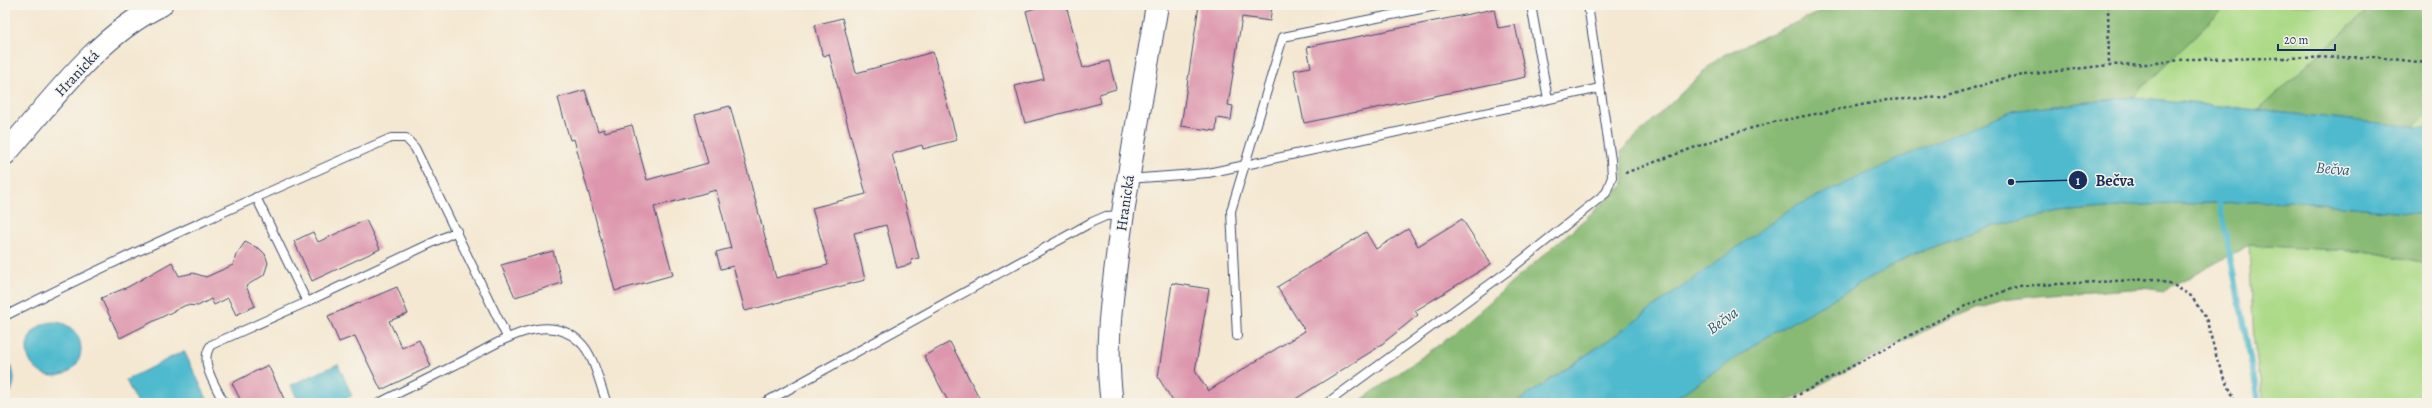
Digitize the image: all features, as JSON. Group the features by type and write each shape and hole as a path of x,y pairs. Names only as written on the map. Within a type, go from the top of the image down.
{"street":[{"name":"Hranická","path":"5,154 84,64 107,42 129,23 161,5"},
{"name":"Hranická","path":"1112,403 1107,363 1107,338 1128,179 1157,5"}],"lane":[{"path":"1236,336 1231,211 1243,165 1283,37 1441,5"},
{"path":"1531,5 1548,99"},
{"path":"1327,403 1512,268 1599,201 1608,190 1612,177 1588,5"},
{"path":"1128,179 1208,173 1600,88"},
{"path":"5,316 82,277 256,197 391,138 406,138 414,148 457,231 507,337"},
{"path":"256,197 307,302"},
{"path":"764,403 1092,222 1116,214 1123,215"},
{"path":"224,403 206,361 206,352 211,345 307,302 457,231"},
{"path":"379,403 507,337 534,330 548,329 572,336 585,349 606,403"}],"path":[{"path":"2108,5 2109,65"},
{"path":"1612,177 1734,133 1774,122 1887,100 1945,97 1978,85 2008,77 2109,65 2149,64 2188,59 2375,57 2427,63"},
{"path":"1783,403 1969,304 2018,286 2154,279 2175,286 2191,296 2206,318 2218,363 2236,403"}],"green space":[{"path":"1835,5 2227,5 2133,97 2011,111 1620,332 1516,403 1357,403 1446,340 1624,185 1621,151 1719,57"},
{"path":"2227,5 2373,5 2258,110 2133,97"},
{"path":"2373,5 2427,5 2427,115 2412,127 2258,110"},
{"path":"2427,115 2427,128 2412,127"},
{"path":"2289,201 2427,214 2427,263 2370,252 2249,245 2164,291 2144,288 2037,296 2004,300 1976,308 1934,326 1784,403 1668,403 1773,333 1913,254 1991,227 2060,212 2140,205"},
{"path":"2249,245 2370,252 2427,263 2427,393 2400,403 2264,403 2254,343"}],"water":[{"path":"2133,97 2427,128 2427,214 2289,201 2140,205 2060,212 1991,227 1913,254 1773,333 1668,403 1516,403 1620,332 1790,209 1924,147 2011,111"},
{"path":"49,322 59,322 69,326 77,334 81,344 81,354 77,364 69,372 59,376 49,376 39,372 31,364 27,354 27,344 31,334 39,326"},
{"path":"184,351 209,403 137,403 126,380"},
{"path":"5,359 12,369 14,380 9,395 5,400"},
{"path":"338,364 352,396 335,403 299,403 291,385"}],"building":[{"path":"1047,5 1066,5 1083,68 1109,61 1116,89 1099,94 1101,103 1025,123 1015,86 1044,79 1026,11"},
{"path":"1199,5 1272,6 1270,21 1242,17 1228,105 1233,106 1231,120 1217,118 1216,131 1181,126"},
{"path":"1494,9 1498,28 1515,25 1526,77 1304,123 1294,70 1311,67 1307,47"},
{"path":"842,18 856,73 933,52 957,140 923,149 922,145 892,154 919,258 911,260 912,264 897,268 886,225 854,233 865,280 745,311 733,266 721,269 716,252 731,248 716,190 654,207 673,275 615,291 574,139 570,140 558,98 585,90 598,131 604,129 605,132 632,125 647,180 708,163 695,115 730,106 776,278 828,265 812,208 866,194 829,54 824,56 822,53 815,25"},
{"path":"1462,219 1491,264 1415,311 1418,315 1377,348 1289,403 1174,403 1158,377 1172,283 1209,289 1195,371 1208,391 1305,331 1277,287 1366,232 1376,249 1408,229 1418,246"},
{"path":"366,220 380,249 312,281 294,241 313,232 318,242"},
{"path":"245,242 260,249 265,254 268,263 264,275 246,286 255,306 236,315 228,298 214,305 211,299 198,306 186,305 120,338 101,298 128,287 172,262 179,276 193,273 206,277 233,265 236,255"},
{"path":"553,251 562,283 515,297 501,265"},
{"path":"397,287 408,314 389,321 402,348 419,340 431,366 381,390 355,336 339,342 328,316"},
{"path":"950,342 982,403 949,403 924,356"},
{"path":"268,365 286,403 242,403 232,383"}],"waterway":[{"path":"2218,195 2259,403"}],"place":[{"name":"Bečva","path":"2011,182"}]}
